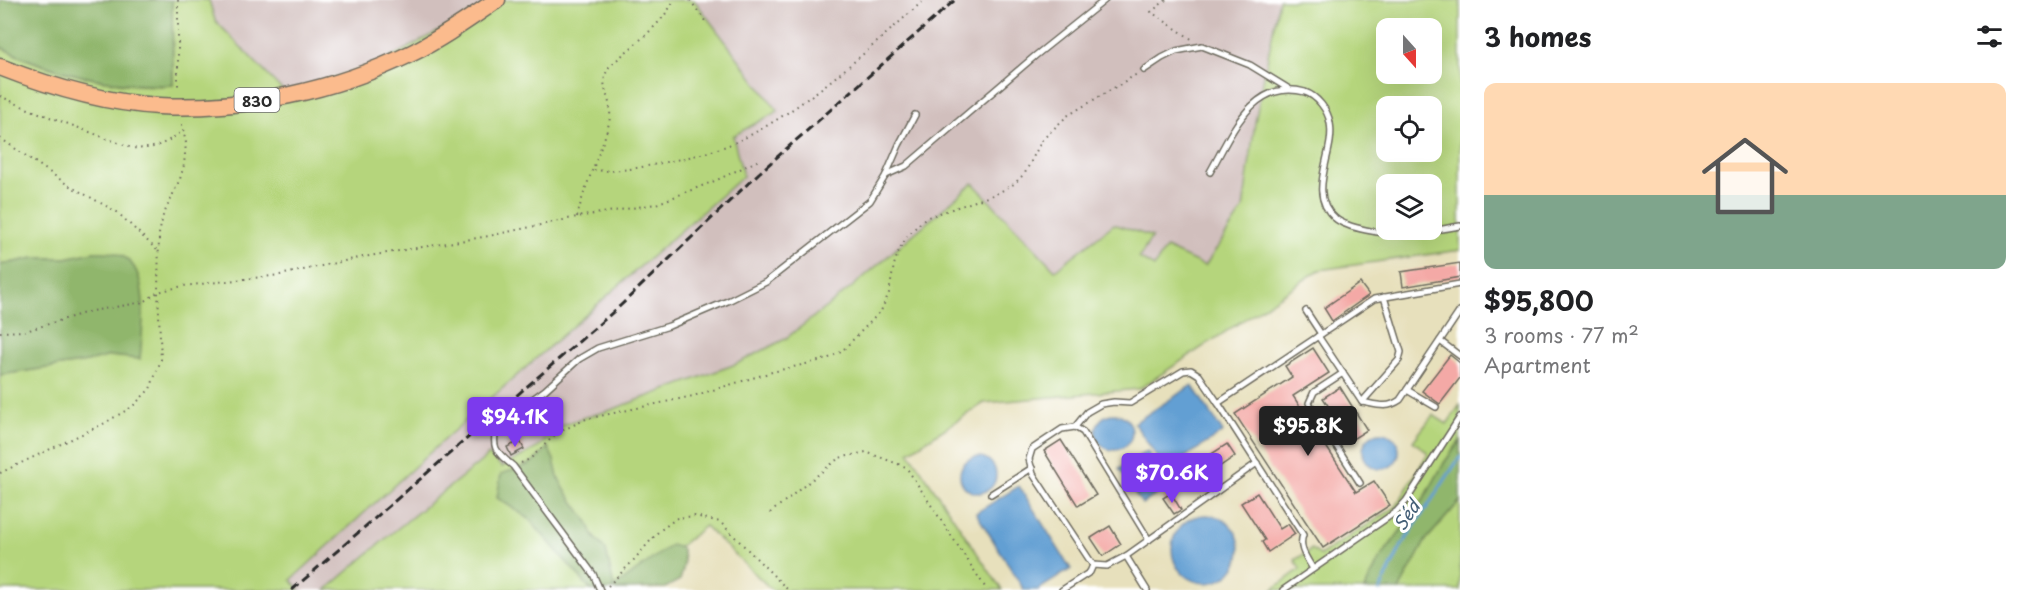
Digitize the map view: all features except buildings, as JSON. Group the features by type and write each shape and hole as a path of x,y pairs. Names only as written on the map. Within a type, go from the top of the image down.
{"main road":[{"name":"830","path":"0,67 71,91 159,106 239,102 286,96 332,85 413,52 497,0"}],"lane":[{"path":"886,175 906,166 1035,56 1105,0"},
{"path":"1144,70 1176,51 1202,46 1250,65 1289,88 1309,93 1320,103 1330,122 1331,137 1322,180 1324,201 1337,220 1358,228 1401,234 1460,226"},
{"path":"1210,172 1239,120 1252,104 1289,88"},
{"path":"602,590 594,574 513,466 496,451 492,442 497,425 545,390 579,358 598,348 669,326 766,282 870,201 886,175 915,115"},
{"path":"1218,403 1374,299 1460,284"},
{"path":"1362,402 1399,360 1401,352 1384,297"},
{"path":"1306,311 1362,402 1383,407 1392,406 1400,400 1460,311"},
{"path":"1440,341 1460,356"},
{"path":"1075,427 1087,412 1101,404 1114,402 1130,404 1183,371 1191,370 1199,375 1303,535 1300,542 1313,569"},
{"path":"1343,373 1314,392 1309,403 1360,483"},
{"path":"1407,390 1436,407"},
{"path":"1283,590 1397,511 1406,501 1460,417"},
{"path":"1093,565 1033,474 1029,459 1032,449 1062,429 1075,427 1083,432 1149,540"},
{"path":"1093,565 1107,566 1126,556 1257,463"},
{"path":"991,494 1032,468"},
{"path":"1126,556 1147,590"},
{"path":"1062,590 1090,572 1093,565"}],"path":[{"path":"178,0 178,88"},
{"path":"577,217 610,116 603,86 604,76 609,67 657,23 674,0"},
{"path":"690,0 705,21"},
{"path":"594,170 645,166 688,157 726,146 752,135 825,84 924,0"},
{"path":"1166,0 1151,12 1202,46"},
{"path":"513,466 530,459 558,433 586,419 693,396 772,372 827,359 841,352 881,311 889,293 899,249 908,235 925,218 996,194 1014,184 1024,173 1042,140 1067,116 1144,70"},
{"path":"0,96 132,148 149,149 165,143 183,131"},
{"path":"0,473 103,424 132,407 150,389 161,360 158,292 159,234 163,216 184,165 186,142 181,118"},
{"path":"0,138 68,184 117,212 159,252"},
{"path":"0,332 26,332 91,311 144,302 158,292 183,286 280,275 363,257 656,204 717,180 759,160"},
{"path":"770,513 839,458 866,452 886,459 906,467 987,590"},
{"path":"602,590 632,562 658,532 677,518 695,516 720,522 788,590"}],"shaded area":[{"path":"209,0 495,0 412,51 285,93 215,20"},
{"path":"694,0 1279,0 1255,122 1243,209 1205,267 1167,248 1155,267 1139,259 1151,237 1115,224 1055,270 852,287 785,339 736,364 561,426 537,448 502,467 489,455 392,533 326,590 300,590 291,580 447,437 733,136 778,112"}],"green space":[{"path":"0,0 172,0 173,85 130,84 61,71 0,47"},
{"path":"172,0 209,0 215,20 285,93 368,70 495,0 694,0 778,111 733,136 743,176 447,437 291,580 300,590 0,590 0,375 87,362 110,356 140,359 94,252 66,258 34,258 0,265 0,47 39,64 84,77 130,85 173,85"},
{"path":"1279,0 1460,0 1460,250 1319,270 1139,389 984,403 909,452 1002,590 772,590 705,526 626,590 326,590 392,533 489,455 502,467 537,448 561,426 736,364 785,339 852,287 973,183 1055,270 1114,224 1152,237 1139,258 1154,267 1166,248 1205,266 1243,209 1255,122"},
{"path":"94,252 118,254 129,261 136,272 143,300 140,359 110,356 87,362 0,375 0,265 34,258 66,258"},
{"path":"1460,405 1460,441 1444,463 1424,499 1379,560 1364,590 1272,590 1300,569 1295,560 1312,549 1320,555 1396,507 1428,453 1413,441 1433,415 1447,424"},
{"path":"1460,441 1460,501 1426,540 1399,590 1364,590 1379,560 1424,499 1444,463"},
{"path":"548,447 565,490 588,522 593,535 606,550 614,587 671,545 681,548 683,552 684,564 680,580 665,588 591,590 528,518 497,498 501,474 532,462"},
{"path":"1460,501 1460,590 1399,590 1426,540"}],"water":[{"path":"1192,385 1223,432 1166,470 1134,423"},
{"path":"1114,414 1127,419 1132,432 1127,445 1114,450 1101,445 1096,432 1101,419"},
{"path":"1381,433 1394,438 1399,451 1394,464 1381,469 1368,464 1363,451 1368,438"},
{"path":"1147,451 1170,486 1142,504 1119,469"},
{"path":"978,457 991,462 996,475 991,488 978,493 965,488 960,475 965,462"},
{"path":"1204,464 1212,468 1216,476 1212,484 1204,488 1196,484 1192,476 1196,468"},
{"path":"1019,486 1071,569 1038,590 1024,590 976,513"},
{"path":"1206,515 1219,518 1230,525 1237,536 1240,549 1237,562 1230,573 1219,580 1206,583 1193,580 1182,573 1175,562 1172,549 1175,536 1182,525 1193,518"}],"waterway":[{"name":"Séd","path":"1380,590 1402,545 1460,457"}],"railway":[{"path":"292,590 620,306 759,173 955,0"}]}
